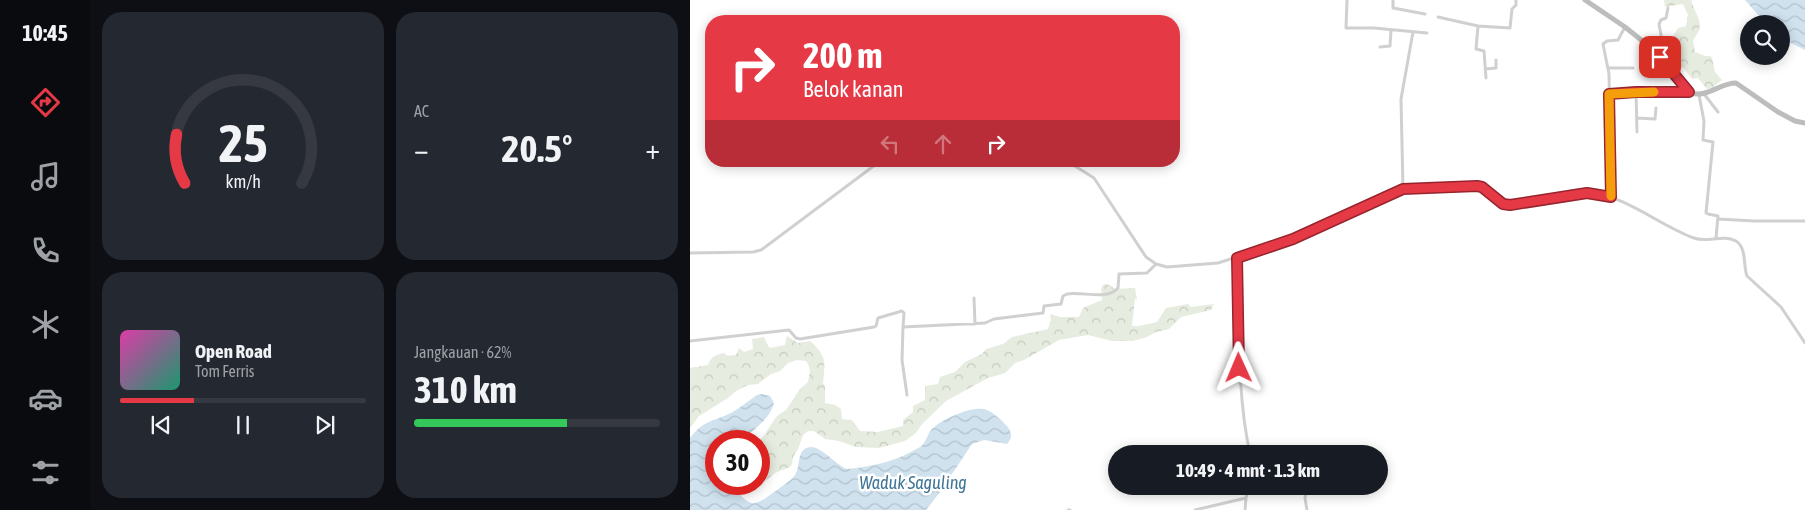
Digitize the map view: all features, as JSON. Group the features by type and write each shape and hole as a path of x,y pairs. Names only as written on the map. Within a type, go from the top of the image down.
{"street":[{"path":"1347,0 1346,28 1426,33"},
{"path":"1393,0 1393,8 1425,14"},
{"path":"1438,17 1478,26 1510,28 1512,9 1516,4 1516,0"},
{"path":"1585,0 1625,27 1655,51 1689,92"},
{"path":"1666,63 1659,24 1667,17 1668,8"},
{"path":"1478,26 1476,50 1484,51 1486,78"},
{"path":"1611,197 1609,68 1603,44 1607,41 1618,40 1625,27"},
{"path":"1380,47 1390,46 1391,30"},
{"path":"1403,189 1401,100 1413,32"},
{"path":"1486,69 1496,68 1496,60"},
{"path":"1609,68 1633,68"},
{"path":"1609,94 1636,92 1689,92 1702,94 1736,83 1778,112 1805,123"},
{"path":"1636,92 1637,132"},
{"path":"1702,94 1718,112"},
{"path":"1702,94 1703,140 1712,142 1706,213 1718,215 1716,238"},
{"path":"1637,118 1655,119 1656,108"},
{"path":"690,253 753,252 761,250 872,167"},
{"path":"1076,167 1094,178 1140,249 1150,261 1169,267 1209,264 1237,258 1293,239 1403,189 1477,186 1482,187 1503,204 1510,205 1587,193 1611,197 1696,239 1732,239 1740,244 1743,250 1747,276 1781,307 1805,343"},
{"path":"1718,219 1805,221"},
{"path":"1237,258 1239,368 1248,445"},
{"path":"904,327 985,323 998,318 1043,313 1044,306 1060,304 1063,296 1067,294 1104,294 1114,292 1118,288 1119,274 1147,273 1156,264"},
{"path":"974,298 975,324"},
{"path":"690,341 789,330 798,339 806,338 874,327 877,325 878,318 902,311 904,313 902,360 906,395"},
{"path":"1245,510 1247,495"},
{"path":"1306,495 1307,510"},
{"path":"1195,510 1246,498"}],"green space":[{"path":"1664,0 1691,0 1700,25 1693,40 1695,52 1712,58 1715,72 1722,80 1713,87 1707,89 1698,78 1692,79 1683,67 1675,70 1668,62 1677,57 1672,38 1678,28 1686,26 1688,15 1683,4 1665,7"},
{"path":"1104,284 1115,289 1135,288 1137,299 1135,299 1132,326 1157,322 1166,308 1188,304 1191,307 1214,304 1211,310 1181,317 1169,329 1133,341 1112,341 1088,335 1059,340 1024,360 1015,363 1005,373 988,378 946,401 922,424 916,433 905,441 879,448 856,447 839,441 825,439 814,431 808,431 803,435 790,467 770,477 770,430 767,430 777,416 786,410 800,389 808,382 810,371 806,361 797,360 788,363 780,371 771,374 758,384 748,385 736,391 699,416 690,428 690,368 708,365 712,358 724,353 728,356 736,355 739,348 744,352 753,349 752,339 764,337 770,348 785,345 787,336 798,343 810,341 822,355 824,360 823,383 825,386 825,403 835,405 841,409 842,419 852,420 860,431 878,432 903,426 903,420 913,412 913,406 925,400 925,386 938,384 940,377 955,372 965,362 982,354 986,349 1003,344 1012,337 1048,329 1051,320 1050,314 1060,317 1079,317 1083,308 1102,300 1101,288"}],"water":[{"path":"1745,0 1805,0 1805,50 1790,42 1790,15 1758,15"},
{"name":"Waduk Saguling","path":"757,395 770,396 774,403 769,415 754,430 705,430 705,495 741,495 748,502 757,503 793,477 797,471 801,454 806,448 811,447 820,450 847,469 876,465 895,459 920,447 931,430 937,425 956,414 971,410 983,409 989,411 1007,426 1011,436 1007,444 984,440 972,444 926,510 690,510 690,438 704,425 731,413"}],"slow traffic":[{"path":"1611,196 1609,94 1654,92"}],"route":[{"path":"1239,368 1237,258 1293,239 1403,189 1477,186 1482,187 1505,205 1587,193 1611,197 1609,94 1689,92 1660,57"}]}
